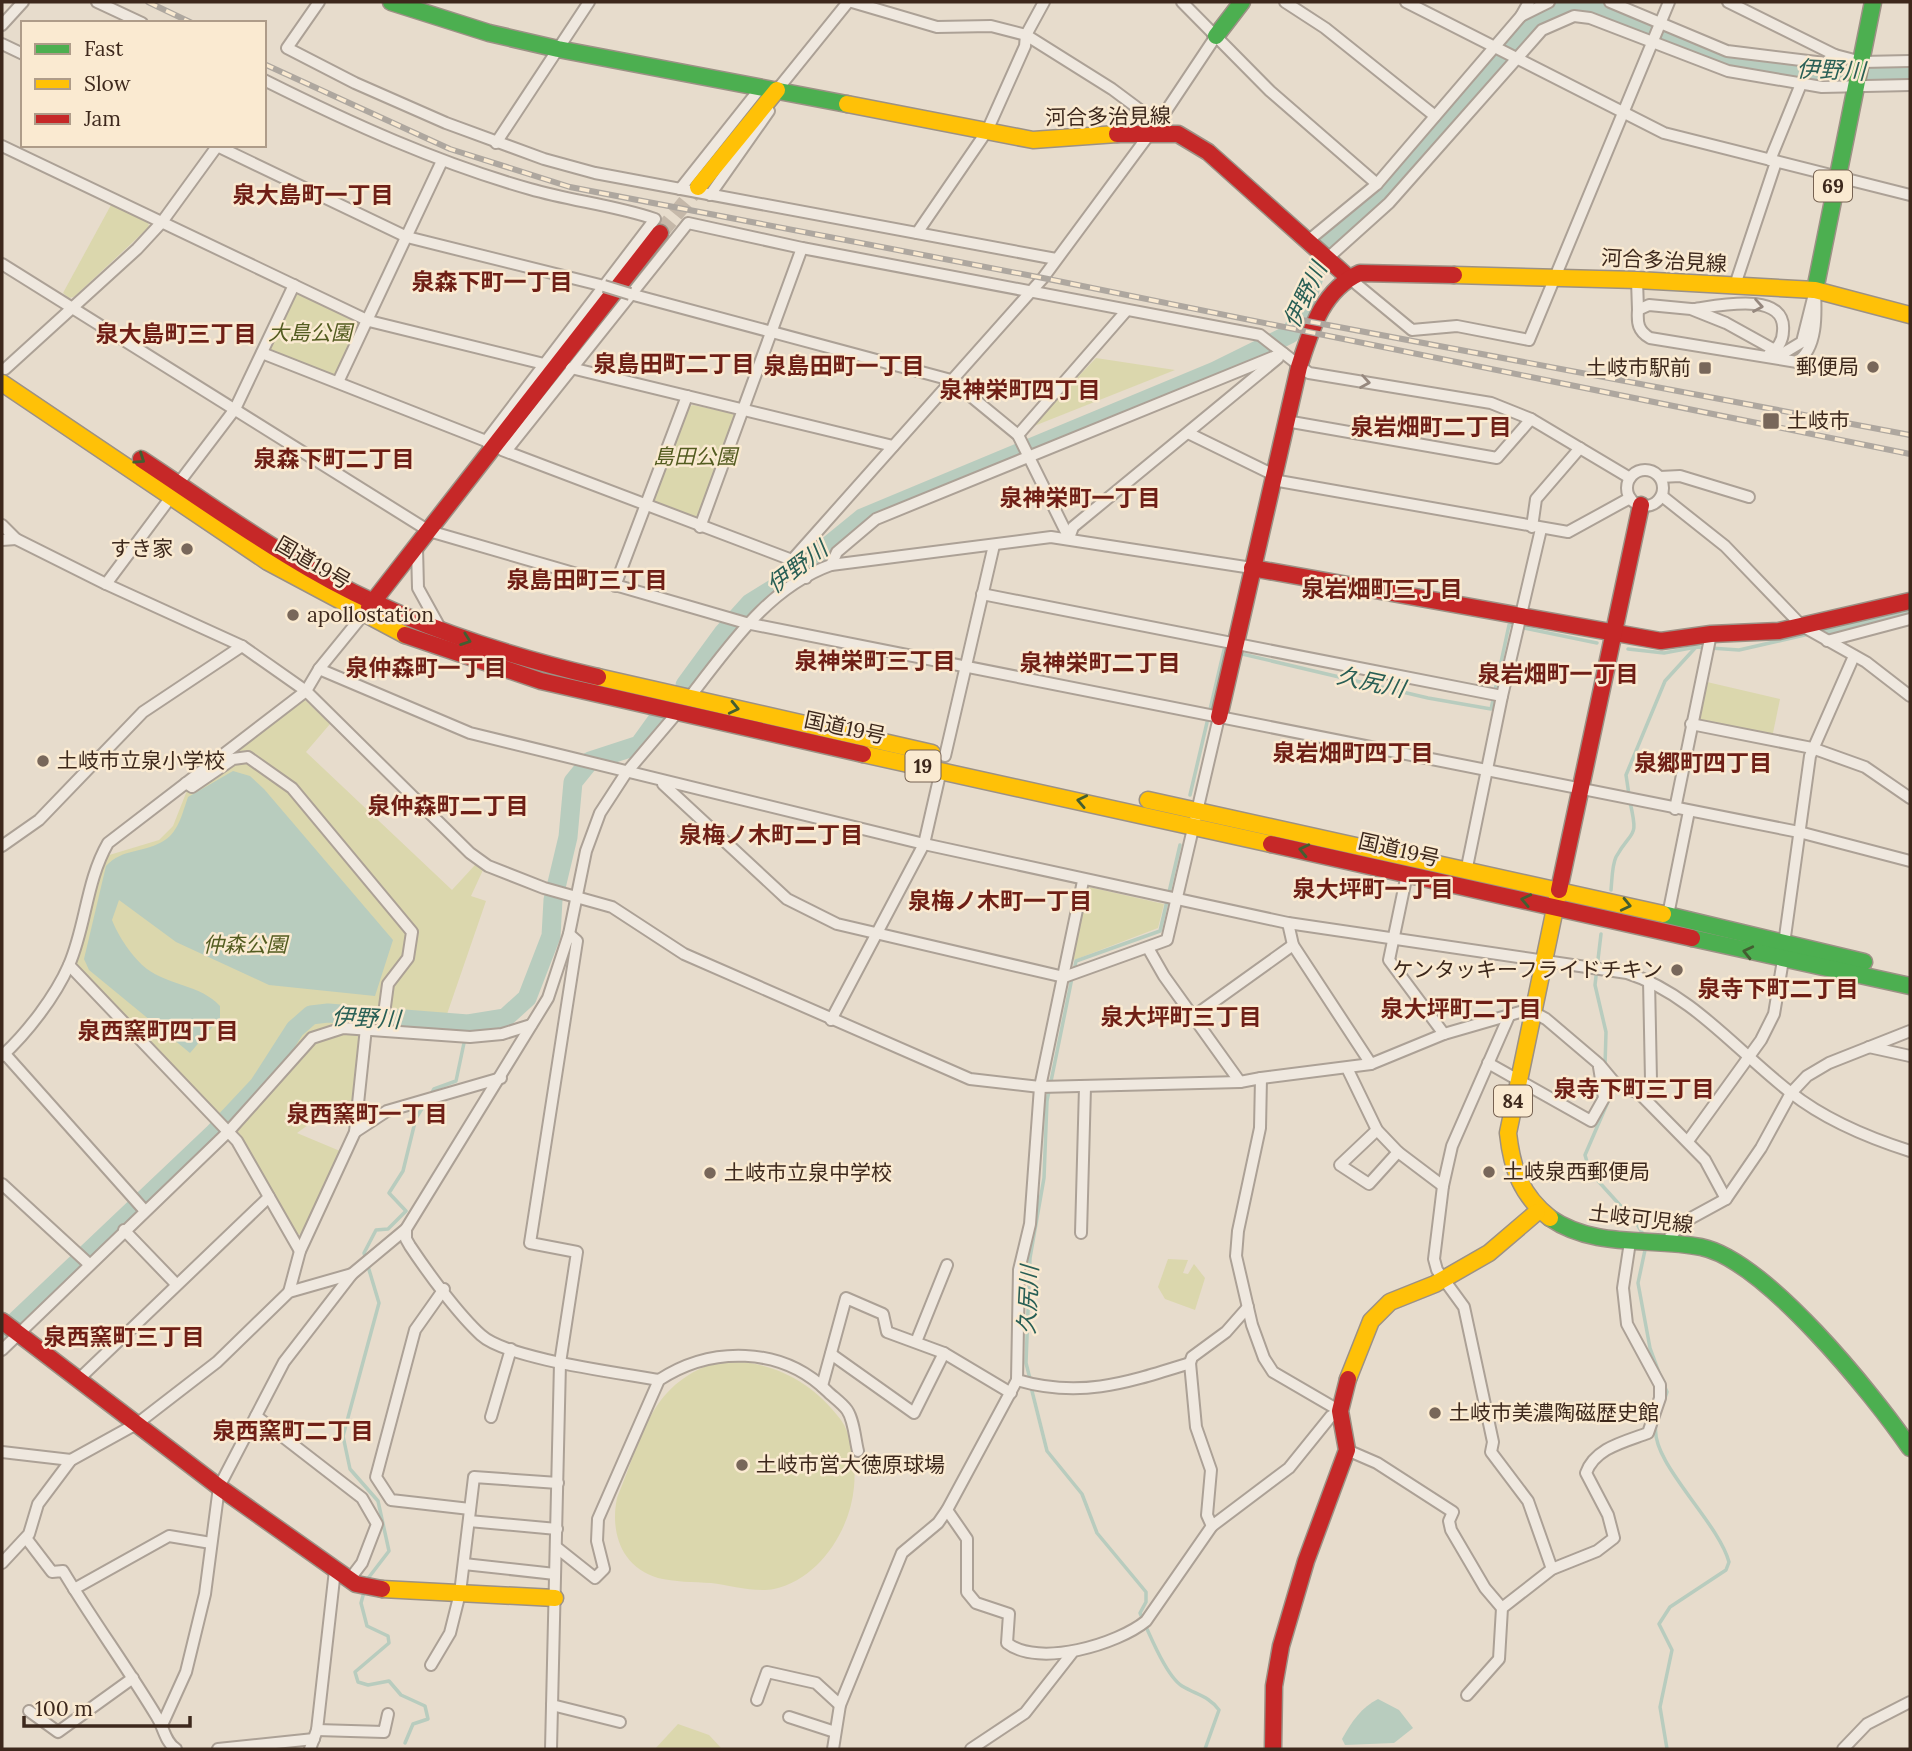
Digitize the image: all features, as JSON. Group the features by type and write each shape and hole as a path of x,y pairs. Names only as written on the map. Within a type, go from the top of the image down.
{"main road":[{"name":"河合多治見線","path":"391,2 489,33 558,49 1033,140 1154,127 1191,140 1208,152 1349,278 1360,273 1553,277 1815,290 1910,314"},
{"path":"1216,36 1242,2"},
{"name":"69","path":"1815,290 1835,176 1859,84 1873,2"},
{"path":"704,191 774,89"},
{"path":"363,615 660,233"},
{"path":"1219,717 1299,367 1321,308 1349,278"},
{"name":"国道19号","path":"3,373 175,491 279,569 363,615 410,637 494,667 541,681 677,713 943,763 1194,818 1559,890 1668,915 1784,952 1910,986"},
{"name":"国道19号","path":"175,491 311,569 442,632 546,665 689,698 943,763"},
{"path":"1559,890 1615,635 1636,502"},
{"path":"1252,568 1615,635 1661,641 1712,634 1779,631 1910,601"},
{"name":"国道19号","path":"1194,818 1407,874 1784,952 1910,972"},
{"name":"84","path":"1537,1212 1519,1182 1509,1150 1510,1122 1559,890"},
{"path":"1273,1749 1275,1686 1281,1646 1306,1561 1347,1451 1340,1411 1354,1357 1380,1310 1489,1253 1537,1212"},
{"name":"土岐可児線","path":"1537,1212 1583,1235 1709,1249 1727,1256 1757,1277 1855,1373 1910,1448"},
{"path":"2,1321 80,1378 219,1487 352,1582 373,1589 555,1598"}],"street":[{"path":"2,24 23,2"},
{"path":"97,2 138,21"},
{"path":"319,2 287,48 355,83 496,143 595,173 704,191 1056,259"},
{"path":"496,143 589,2"},
{"path":"680,189 774,89 850,2 937,27 991,26 1026,35 1112,89 1154,127"},
{"path":"917,233 987,131 1025,46 1026,35 1044,2"},
{"path":"1182,2 1270,91 1377,184"},
{"path":"1285,2 1325,28 1435,116"},
{"path":"1405,2 1664,133 1910,195"},
{"path":"1318,248 1377,184 1521,16 1529,2"},
{"path":"1521,16 1549,2"},
{"path":"1610,2 1661,21 1727,51 1825,63 1835,55"},
{"path":"1349,278 1412,330 1457,326 1529,340 1553,277 1625,114 1669,2"},
{"path":"1728,2 1835,55 1862,64 1910,61"},
{"path":"1318,248 1389,203 1542,30 1574,16 1605,21 1728,71 1801,84 1910,85"},
{"path":"792,560 1029,290 1043,278 1154,127 1216,36"},
{"path":"2,44 21,53"},
{"path":"266,81 340,118 442,161 532,190 654,219 544,364 495,447"},
{"path":"1735,285 1773,161 1801,84"},
{"path":"2,146 369,321 544,364"},
{"path":"3,373 162,222 216,147"},
{"path":"219,147 407,237 604,286 950,380 1018,435 1069,538"},
{"path":"338,382 442,161"},
{"path":"495,447 571,368 688,223 802,248 1260,335 1309,373 1490,403 1531,419 1630,478"},
{"path":"701,527 802,248"},
{"path":"2,264 429,531 746,623 1799,832 1910,861"},
{"path":"1637,280 1640,330 1650,338 1790,362 1803,358 1811,345 1816,313 1815,290"},
{"path":"106,584 235,409 294,285"},
{"path":"1691,309 1726,323 1774,351 1790,352 1802,342 1815,290"},
{"path":"1638,310 1649,305 1691,309 1744,303 1769,307 1779,315 1784,329 1774,351 1759,358"},
{"path":"1018,435 1128,310"},
{"path":"262,353 646,506 792,560 806,578"},
{"path":"1069,538 1073,527 1283,353"},
{"path":"831,565 837,552 876,519 1283,353"},
{"path":"571,368 893,446"},
{"path":"615,586 687,396"},
{"path":"1286,421 1497,458 1531,419"},
{"path":"1188,433 1273,478 1536,528 1568,532 1636,502 1654,504 1662,496 1664,486 1660,477 1652,470 1642,469 1630,478 1627,489 1636,502"},
{"path":"1466,872 1502,695 1521,617 1536,528 1536,499 1580,448"},
{"path":"1660,477 1680,476 1749,497"},
{"path":"1662,496 1725,547 1802,626 1854,656 1910,696"},
{"path":"2,525 16,538 106,584 242,646 306,691 470,853 488,866 544,888 612,907 684,954 970,1079 1040,1087 1240,1082 1371,1063 1444,1034 1533,1012 1546,1019 1599,1064 1614,1082 1640,1094 1705,1160 1726,1199"},
{"path":"162,1725 186,1672 205,1594 219,1487 284,1362 357,1270 407,1228 501,1078 548,998 569,934 569,896 600,813 626,773 689,698 746,623 806,578 831,565 1051,537 1252,568"},
{"path":"2,540 16,538"},
{"path":"831,1020 924,844 993,545"},
{"path":"416,547 418,588 442,632"},
{"path":"982,594 1502,695"},
{"path":"145,1211 3,1055 45,1005 69,965 96,864 108,843 306,691 319,669 363,615"},
{"path":"1827,641 1910,620"},
{"path":"1675,809 1712,634"},
{"path":"2,846 38,820 143,712 242,646"},
{"path":"1688,1141 1749,1056 1774,1014 1812,748 1854,656"},
{"path":"319,669 470,733 661,782 924,844 1083,881 1288,923 1603,968 1649,980 1749,1056 1791,1093 1828,1116 1910,1150"},
{"path":"661,782 787,899 837,924 1064,977 1167,940 1219,717"},
{"path":"1691,724 1812,748 1865,766 1910,798"},
{"path":"186,783 192,787 233,760 248,757 292,788 412,932 408,958 388,984 382,1029"},
{"path":"1668,915 1689,811"},
{"path":"1407,874 1389,960 1444,1034"},
{"path":"1026,1382 1019,1270 1030,1224 1040,1087 1083,881"},
{"path":"1288,923 1293,945 1371,1063"},
{"path":"551,1749 560,1363 577,1252 530,1243 577,941 569,934"},
{"path":"1194,1016 1293,945"},
{"path":"1148,948 1164,976 1240,1082"},
{"path":"69,965 228,1132 300,1251"},
{"path":"1640,1094 1651,1080 1649,980"},
{"path":"1509,1016 1452,1146 1443,1186 1434,1259 1437,1270 1464,1307 1493,1442 1491,1452 1528,1502 1552,1569"},
{"path":"2,1350 228,1132 269,1089 304,1043 326,1031 366,1028 470,1037 502,1034 531,1025"},
{"path":"289,1292 300,1251 355,1132 366,1028"},
{"path":"1660,1243 1682,1223 1726,1199 1761,1148 1791,1093 1807,1076 1829,1063 1910,1031"},
{"path":"1869,1047 1910,1056"},
{"path":"1488,1063 1591,1121 1604,1098 1599,1064"},
{"path":"1347,1068 1377,1130 1398,1152 1443,1186"},
{"path":"355,1132 387,1111 501,1078"},
{"path":"1261,1078 1260,1128 1238,1231 1236,1256 1248,1307 1264,1358 1273,1372 1340,1411"},
{"path":"1081,1233 1085,1087"},
{"path":"1377,1130 1339,1166 1369,1185 1398,1152"},
{"path":"2,1184 89,1264"},
{"path":"80,1378 269,1196"},
{"path":"407,1228 406,1239 410,1247 482,1337 511,1349 560,1363 659,1380"},
{"path":"124,1230 176,1284"},
{"path":"1502,1608 1552,1569 1597,1551 1614,1538 1608,1516 1586,1473 1591,1459 1613,1446 1647,1433 1660,1398 1660,1385 1627,1324 1623,1287 1633,1242"},
{"path":"916,1342 947,1265"},
{"path":"2,1563 26,1538 38,1504 71,1460 138,1423 217,1362 289,1292 357,1270"},
{"path":"444,1289 415,1331 376,1477 391,1500 470,1509"},
{"path":"822,1386 846,1298 883,1314 887,1332 944,1353 1011,1393"},
{"path":"1212,1525 1207,1515 1211,1470 1196,1427 1190,1363 1192,1357 1226,1332 1248,1307"},
{"path":"491,1417 511,1349"},
{"path":"831,1354 914,1413 944,1353"},
{"path":"556,1546 595,1578 604,1569 597,1541 598,1519 659,1380 678,1367 720,1355 746,1356 790,1365 822,1386 848,1411 858,1451"},
{"path":"834,1749 840,1705 902,1553 938,1523 947,1510 1011,1393 1026,1382 1081,1389 1107,1387 1190,1363"},
{"path":"947,1510 967,1539 967,1592 976,1603 1009,1614 1007,1643 1036,1651 1072,1653 1134,1631 1146,1621 1212,1525 1281,1475 1331,1416 1340,1411"},
{"path":"256,1416 362,1498 377,1524 352,1582"},
{"path":"2,1451 71,1460"},
{"path":"1347,1451 1377,1464 1453,1512 1449,1521 1451,1530 1485,1588 1502,1608 1499,1659 1467,1695"},
{"path":"431,1665 450,1633 460,1593 474,1477 558,1483"},
{"path":"469,1521 557,1529"},
{"path":"74,1589 169,1536 211,1543"},
{"path":"26,1538 52,1572 63,1571 133,1678 162,1725 167,1739 176,1749"},
{"path":"464,1564 555,1574"},
{"path":"314,1739 335,1570"},
{"path":"971,1749 1025,1713 1072,1653"},
{"path":"757,1700 766,1672 816,1683 840,1705"},
{"path":"29,1711 58,1732 133,1678"},
{"path":"1843,1749 1867,1724 1910,1702"},
{"path":"552,1705 620,1722"},
{"path":"218,1749 384,1732 388,1714"},
{"path":"789,1717 835,1732"}],"green space":[{"path":"111,205 148,222 149,227 74,297 69,298 63,293"},
{"name":"大島公園","path":"299,292 358,320 360,325 335,376 271,351 269,346 294,294"},
{"path":"1096,358 1175,370 1029,428"},
{"name":"島田公園","path":"693,405 735,414 736,419 696,519 653,501 688,407"},
{"path":"1707,682 1780,699 1773,733 1769,737 1698,722"},
{"name":"仲森公園","path":"305,700 330,724 306,752 452,890 475,865 483,870 471,896 486,901 446,1017 365,1011 351,1108 334,1106 297,1133 340,1151 305,1235 295,1234 238,1136 84,976 76,961 98,873 106,856 159,840 173,826 188,788"},
{"path":"1089,887 1164,904 1158,928 1069,962 1085,891"},
{"path":"1168,1259 1188,1260 1183,1273 1188,1274 1194,1264 1205,1278 1195,1310 1165,1299 1158,1287"},
{"name":"土岐市営大徳原球場","path":"724,1360 775,1369 804,1384 841,1420 851,1443 854,1487 851,1504 839,1536 818,1564 805,1575 774,1589 751,1589 658,1578 635,1566 621,1547 617,1535 617,1498 652,1413 679,1381 699,1369"},
{"path":"678,1724 709,1735 722,1749 655,1749"}],"shaded area":[{"path":"233,771 250,776 264,789 393,940 375,996 269,985 176,942 119,900 112,920 136,959 155,974 194,989 220,1006 220,1018 190,1053 89,970 84,959 106,866 119,856 165,840 177,826 188,797"},
{"path":"1378,1699 1399,1710 1413,1728 1394,1743 1345,1745 1342,1739 1353,1721"}],"waterway":[{"name":"伊野川","path":"685,685 723,633 750,603 781,584 862,518 1215,371 1290,334 1302,314 1318,265 1330,242 1381,197 1485,82 1525,28 1547,14 1571,6 1608,11 1723,59 1764,68 1835,74 1910,73"},
{"name":"久尻川","path":"1827,629 1910,612"},
{"name":"久尻川","path":"1238,653 1428,698 1491,709 1509,625 1597,643"},
{"name":"久尻川","path":"1817,632 1827,629"},
{"name":"久尻川","path":"1628,649 1664,653 1696,647 1739,650 1809,634"},
{"path":"1629,795 1626,775 1665,681 1696,647"},
{"name":"久尻川","path":"1190,795 1224,650 1231,652"},
{"name":"伊野川","path":"2,1334 213,1134 259,1085 295,1029 311,1015 328,1013 468,1024 505,1018 527,998 551,936 553,900 568,837 573,782 590,761 639,745 657,720"},
{"path":"1611,890 1615,860 1634,829 1630,802"},
{"name":"久尻川","path":"1074,971 1076,961 1160,931 1180,845"},
{"path":"1601,934 1595,985 1606,1032 1605,1066"},
{"name":"久尻川","path":"1030,1379 1026,1363 1030,1258 1044,1178 1047,1101 1072,978"},
{"path":"431,1094 434,1089 456,1081 468,1024"},
{"path":"1607,1080 1610,1097 1585,1155 1590,1172 1637,1224 1644,1236"},
{"path":"366,1581 389,1551 378,1501 350,1469 343,1436 379,1303 364,1253 376,1230 388,1229 406,1211 389,1193 403,1171 416,1118 425,1104"},
{"path":"1645,1250 1638,1283 1650,1348 1661,1378"},
{"path":"1664,1385 1667,1392 1664,1401"},
{"name":"久尻川","path":"1031,1387 1047,1451 1082,1494 1097,1533 1146,1592 1146,1602 1140,1613 1164,1663 1176,1681 1207,1699 1219,1710 1205,1749"},
{"path":"1656,1425 1657,1440 1663,1456 1712,1528 1729,1562 1726,1570 1670,1607 1659,1624 1672,1650 1660,1707 1667,1749"},
{"path":"364,1592 361,1603 367,1626 388,1636 389,1643 355,1672 358,1682 368,1685 389,1681 401,1695 425,1706 428,1719 413,1724 405,1743"}],"tunnel":[{"path":"660,233 698,187"}],"railway":[{"path":"148,2 188,21"},
{"path":"266,65 450,149 570,187 1043,278 1910,454"},
{"path":"1291,318 1910,435"}],"traffic: fast":[{"path":"391,2 489,33 558,49 847,104"},
{"path":"1216,36 1242,2"},
{"path":"1815,290 1873,2"},
{"path":"1663,914 1864,962"},
{"path":"1692,938 1910,986"},
{"path":"1550,1218 1567,1228 1604,1238 1682,1244 1701,1247 1727,1257 1755,1276 1816,1332 1871,1396 1910,1448"}],"traffic: slow":[{"path":"698,187 777,90"},
{"path":"847,104 1033,140 1117,134"},
{"path":"1454,275 1637,280 1815,290 1910,315"},
{"path":"2,383 268,562 405,635"},
{"path":"598,677 932,753"},
{"path":"863,754 1271,844"},
{"path":"1148,800 1663,914"},
{"path":"1550,1218 1532,1200 1515,1170 1508,1133 1558,894"},
{"path":"1348,1379 1371,1321 1390,1302 1435,1284 1489,1253 1537,1212"},
{"path":"382,1589 555,1598"}],"traffic: jam":[{"path":"1117,134 1178,134 1208,152 1349,278"},
{"path":"369,607 660,233"},
{"path":"1219,717 1299,367 1320,312 1336,290 1360,273 1454,275"},
{"path":"141,459 288,556 378,604 487,646 598,677"},
{"path":"1559,890 1641,505"},
{"path":"1252,568 1661,641 1711,634 1779,631 1910,601"},
{"path":"405,635 541,681 863,754"},
{"path":"1271,844 1692,938"},
{"path":"2,1321 219,1487 356,1584 382,1589"},
{"path":"1273,1749 1274,1686 1281,1646 1306,1561 1347,1450 1340,1411 1348,1379"}],"place":[{"name":"郵便局","path":"1873,367"},
{"name":"土岐市駅前","path":"1705,368"},
{"name":"土岐市","path":"1771,421"},
{"name":"すき家","path":"187,549"},
{"name":"apollostation","path":"293,615"},
{"name":"土岐市立泉小学校","path":"43,761"},
{"name":"ケンタッキーフライドチキン","path":"1677,970"},
{"name":"土岐泉西郵便局","path":"1489,1172"},
{"name":"土岐市立泉中学校","path":"710,1173"},
{"name":"土岐市美濃陶磁歴史館","path":"1435,1413"},
{"name":"土岐市営大徳原球場","path":"742,1465"}],"district":[{"name":"泉大島町一丁目","path":"313,195"},
{"name":"泉森下町一丁目","path":"492,282"},
{"name":"泉大島町三丁目","path":"176,334"},
{"name":"泉島田町二丁目","path":"674,364"},
{"name":"泉島田町一丁目","path":"844,366"},
{"name":"泉神栄町四丁目","path":"1020,390"},
{"name":"泉岩畑町二丁目","path":"1431,427"},
{"name":"泉森下町二丁目","path":"334,459"},
{"name":"泉神栄町一丁目","path":"1080,498"},
{"name":"泉島田町三丁目","path":"587,580"},
{"name":"泉岩畑町三丁目","path":"1382,589"},
{"name":"泉神栄町三丁目","path":"875,661"},
{"name":"泉神栄町二丁目","path":"1100,663"},
{"name":"泉仲森町一丁目","path":"426,668"},
{"name":"泉岩畑町一丁目","path":"1558,674"},
{"name":"泉岩畑町四丁目","path":"1353,753"},
{"name":"泉郷町四丁目","path":"1703,763"},
{"name":"泉仲森町二丁目","path":"448,806"},
{"name":"泉梅ノ木町二丁目","path":"771,835"},
{"name":"泉大坪町一丁目","path":"1373,889"},
{"name":"泉梅ノ木町一丁目","path":"1000,901"},
{"name":"泉寺下町二丁目","path":"1778,989"},
{"name":"泉大坪町二丁目","path":"1461,1009"},
{"name":"泉大坪町三丁目","path":"1181,1017"},
{"name":"泉西窯町四丁目","path":"158,1031"},
{"name":"泉寺下町三丁目","path":"1634,1089"},
{"name":"泉西窯町一丁目","path":"367,1114"},
{"name":"泉西窯町三丁目","path":"124,1337"},
{"name":"泉西窯町二丁目","path":"293,1431"}]}
